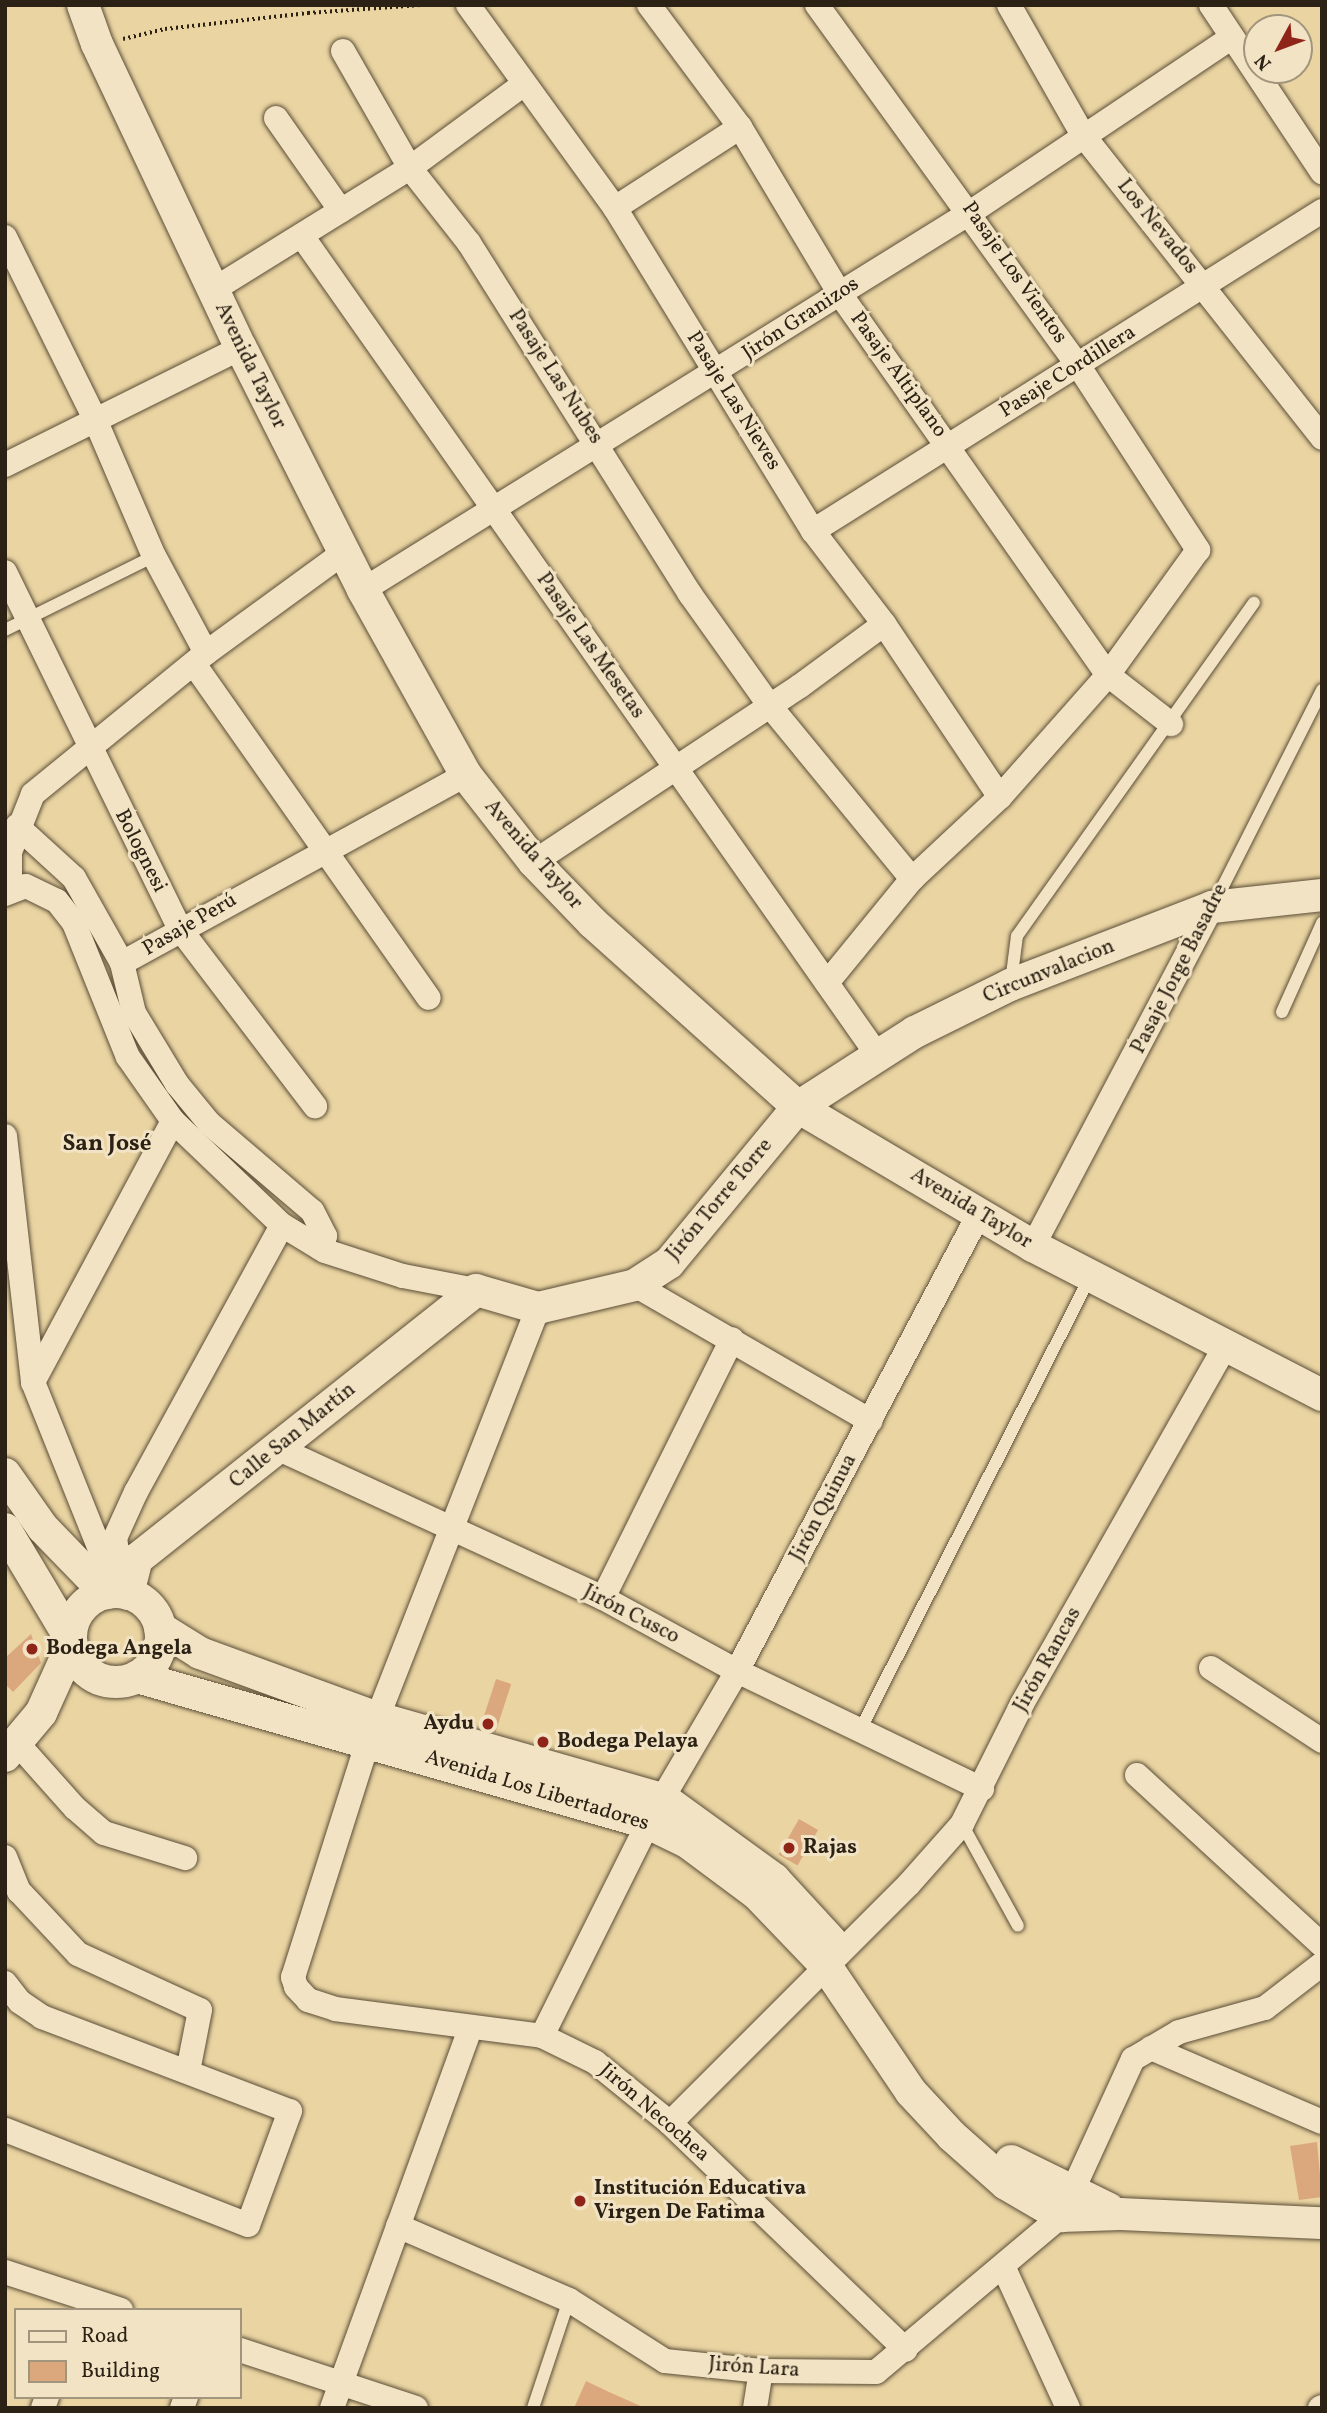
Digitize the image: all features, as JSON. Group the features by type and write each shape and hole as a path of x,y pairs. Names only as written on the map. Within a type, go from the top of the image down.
{"street":[{"name":"Avenida Taylor","path":"83,5 97,44 213,290 363,590 466,775 534,862 593,923 798,1107 1033,1246 1322,1395"},
{"name":"Pasaje Las Nieves","path":"468,5 615,208 813,531 884,624 1000,797"},
{"name":"Pasaje Altiplano","path":"649,5 740,127 840,294 1108,675 1171,724"},
{"name":"Pasaje Los Vientos","path":"817,5 971,212 1078,365 1198,550 1108,675"},
{"name":"Los Nevados","path":"1009,5 1083,135 1206,288 1322,439"},
{"path":"1211,5 1320,168"},
{"name":"Jirón Granizos","path":"363,590 493,507 716,374 971,212 1232,37"},
{"name":"Pasaje Las Nubes","path":"343,51 410,168 469,243 690,594 770,706 912,879"},
{"path":"213,290 410,168 524,84"},
{"path":"276,118 341,211"},
{"path":"615,208 740,127"},
{"name":"Pasaje Cordillera","path":"813,531 1206,288 1322,211"},
{"name":"Pasaje Las Mesetas","path":"302,236 878,1056"},
{"path":"5,237 94,418 200,659 325,850 429,998"},
{"path":"5,465 94,418 241,348"},
{"path":"344,553 200,659 33,794 17,827 10,852 8,892 26,886 43,892 74,923 128,1057 173,1121 282,1225 320,1248 403,1276 476,1290 538,1308 635,1285 871,1421"},
{"name":"Bolognesi","path":"5,572 15,625 88,748 180,929 315,1106"},
{"path":"534,862 770,706 884,624"},
{"path":"827,983 912,879 1000,797 1108,675"},
{"name":"Pasaje Perú","path":"320,1248 323,1225 312,1211 209,1124 177,1084 134,1013 122,963 466,775"},
{"path":"17,827 74,878 122,963"},
{"name":"Circunvalacion","path":"798,1107 915,1032 1010,985 1212,907 1322,895"},
{"name":"Pasaje Jorge Basadre","path":"1033,1246 1212,907"},
{"name":"Jirón Torre Torre","path":"635,1285 669,1263 798,1107"},
{"path":"33,1382 173,1121"},
{"path":"5,1136 33,1382 119,1593"},
{"name":"Jirón Quinua","path":"542,2036 657,1811 737,1671 979,1214"},
{"path":"119,1593 115,1538 282,1225"},
{"name":"Calle San Martín","path":"119,1593 137,1559 476,1290"},
{"name":"Jirón Necochea","path":"538,1308 373,1729 293,1977 303,1996 335,2009 470,2029 542,2036 595,2062 670,2123 906,2350"},
{"path":"603,1598 732,1339"},
{"name":"Jirón Rancas","path":"670,2123 834,1959 962,1824 982,1789 1022,1704 1226,1345"},
{"name":"Jirón Cusco","path":"277,1448 450,1531 603,1598 737,1671 982,1789"},
{"path":"5,1474 43,1528 119,1593 148,1606 160,1628 157,1656 137,1677 105,1681 41,1713"},
{"path":"5,1529 71,1643 83,1669 105,1681"},
{"path":"119,1593 84,1604 72,1626 71,1643 41,1713 11,1749 104,1833 185,1858"},
{"name":"Avenida Los Libertadores","path":"160,1628 200,1653 241,1668 373,1729"},
{"path":"230,1701 241,1668"},
{"path":"1211,1668 1322,1741"},
{"name":"Avenida Los Libertadores","path":"137,1677 230,1701 373,1729 657,1811 774,1879 925,2079 1021,2170 1066,2205 1120,2214 1322,2223"},
{"path":"1137,1775 1322,1945"},
{"path":"5,1857 12,1897 94,1965 200,2010 188,2071"},
{"path":"1066,2205 1133,2059 1179,2032 1265,2008 1322,1964"},
{"path":"5,1983 20,2002 42,2017 290,2111 248,2225 5,2130"},
{"path":"332,2408 470,2029"},
{"path":"1151,2048 1322,2122"},
{"name":"Jirón Lara","path":"398,2227 569,2300 665,2361 761,2371 876,2372 906,2350 1003,2266 1066,2205"},
{"path":"1003,2266 1068,2408"},
{"path":"5,2272 80,2303 109,2308"},
{"path":"242,2351 416,2408"},
{"path":"755,2408 761,2371"}],"lane":[{"path":"15,625 155,556"},
{"path":"1010,985 1017,936 1171,724 1254,603"},
{"name":"Pasaje Jorge Basadre","path":"1212,907 1322,690"},
{"path":"1282,1012 1322,923"},
{"path":"860,1730 1090,1277"},
{"path":"962,1824 1018,1926"},
{"path":"533,2408 569,2300"}],"path":[{"path":"97,44 165,29 421,5"}],"building":[{"path":"31,1634 41,1663 13,1692 5,1684 5,1658"},
{"path":"496,1679 511,1684 495,1732 480,1728"},
{"path":"799,1819 818,1830 798,1866 778,1855"},
{"path":"1317,2142 1322,2197 1299,2200 1290,2146"},
{"path":"586,2381 609,2392 645,2408 574,2408"}],"place":[{"name":"Bodega Angela","path":"32,1649"},
{"name":"Aydu","path":"488,1724"},
{"name":"Bodega Pelaya","path":"543,1742"},
{"name":"Rajas","path":"789,1848"},
{"name":"Institución Educativa Virgen De Fatima","path":"580,2201"}],"district":[{"name":"San José","path":"107,1144"}]}
